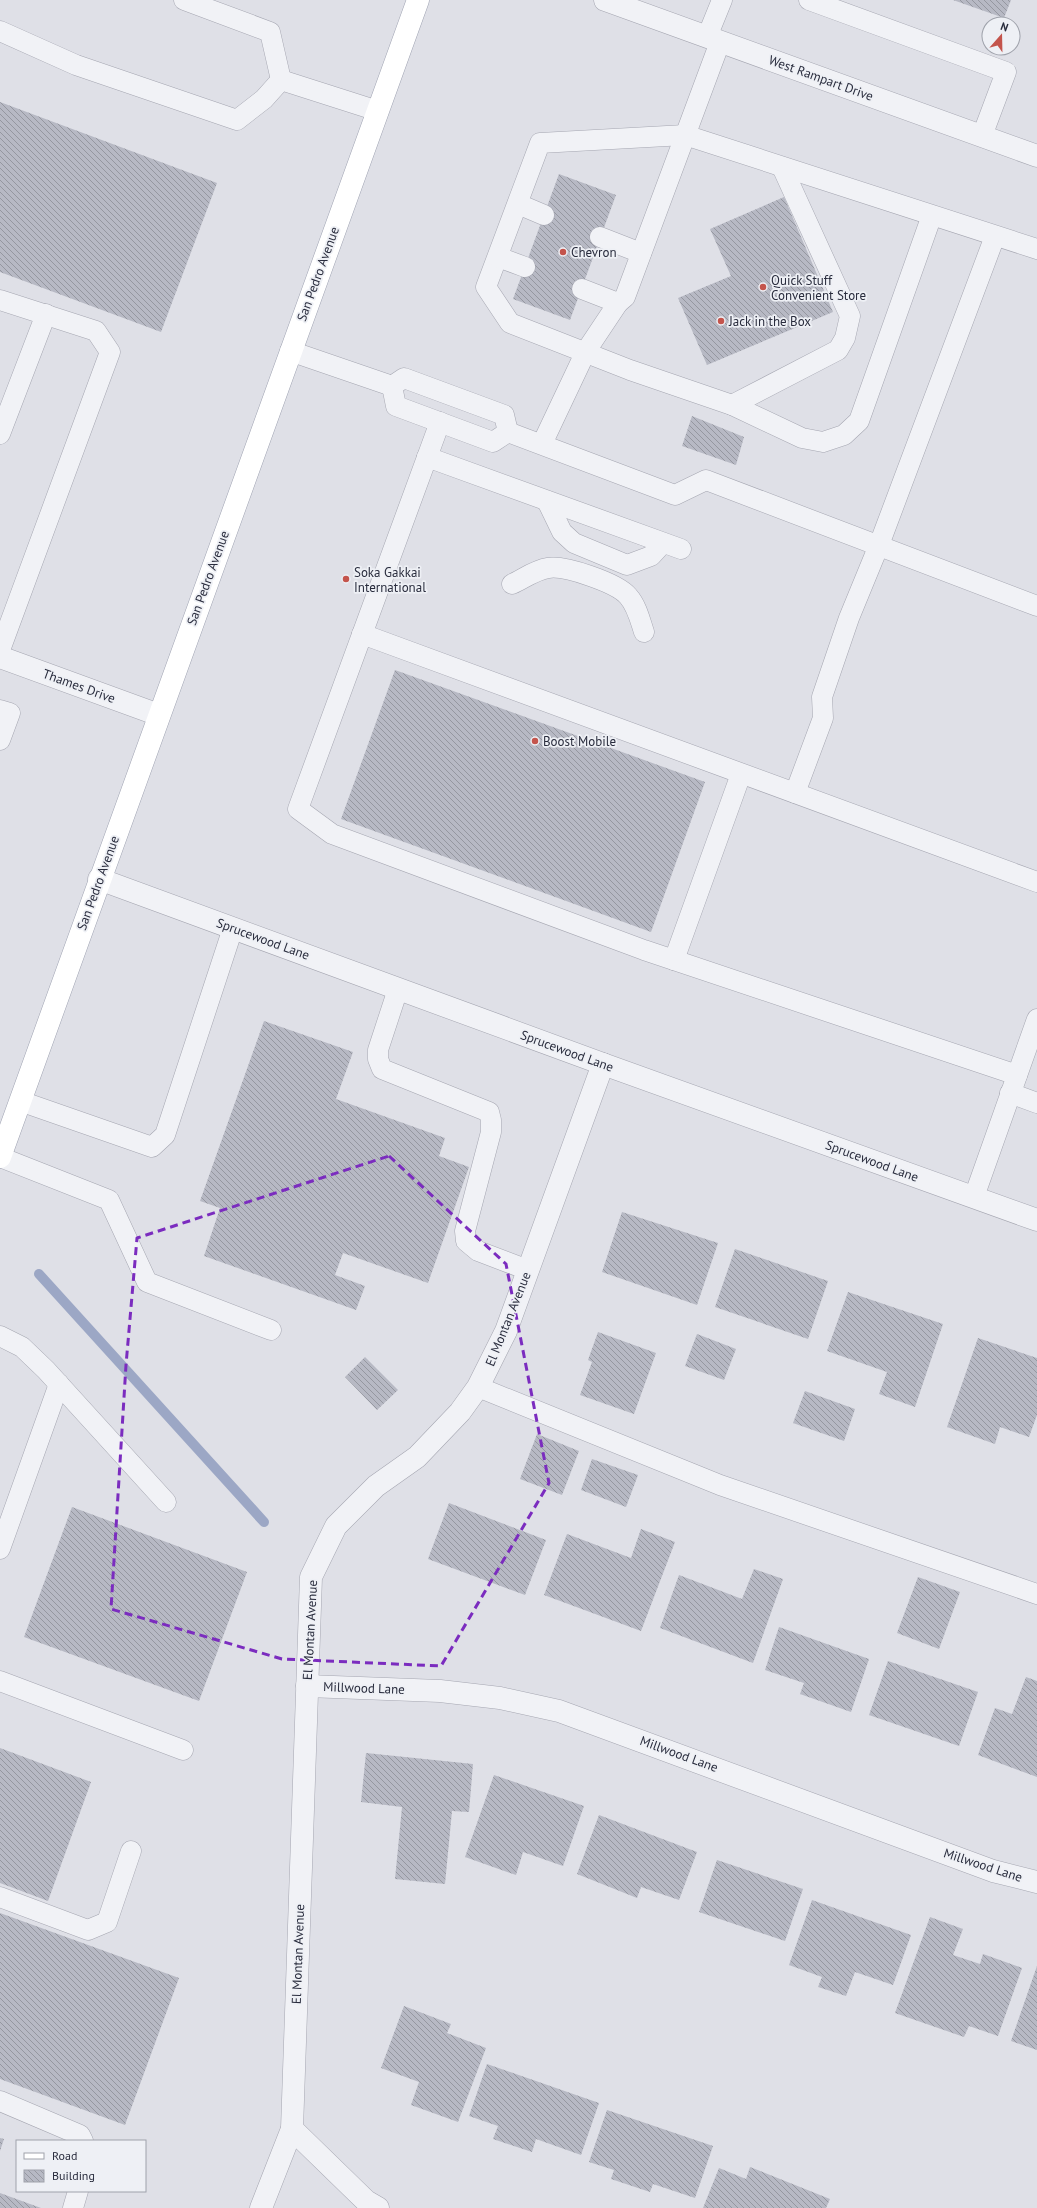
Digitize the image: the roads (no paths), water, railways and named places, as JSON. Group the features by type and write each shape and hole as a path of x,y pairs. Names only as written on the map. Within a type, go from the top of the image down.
{"main road":[{"name":"San Pedro Avenue","path":"0,1157 99,879 418,0"}],"street":[{"name":"West Rampart Drive","path":"605,0 1037,156"},
{"name":"Thames Drive","path":"0,657 159,715"},
{"name":"Sprucewood Lane","path":"99,879 603,1064 1037,1220"},
{"name":"El Montan Avenue","path":"261,2208 292,2129 311,1577 336,1526 376,1486 417,1457 460,1412 478,1387 506,1331 603,1064"},
{"name":"Millwood Lane","path":"307,1686 440,1691 500,1698 559,1711 993,1870 1037,1882"},
{"path":"292,2129 366,2201 378,2208"}],"lane":[{"path":"184,0 270,32 281,80"},
{"path":"542,444 586,351 618,303 624,297 685,135 713,39 722,0"},
{"path":"810,0 1006,72 982,136"},
{"path":"0,31 76,65 236,120 264,99 281,80"},
{"path":"281,80 378,111"},
{"path":"932,215 859,421 844,435 822,442 802,438 732,405 630,370 586,351 510,322 486,288 540,143 685,135 1037,249"},
{"path":"732,405 838,350 845,338 850,316 782,167"},
{"path":"518,204 544,214"},
{"path":"795,793 823,718 822,697 849,618 879,545 994,236"},
{"path":"600,237 641,253"},
{"path":"498,257 525,267"},
{"path":"582,289 618,303"},
{"path":"0,300 96,331 110,352 0,650"},
{"path":"0,434 46,314"},
{"path":"290,351 392,386"},
{"path":"392,386 404,378 504,415 508,432"},
{"path":"392,386 396,406 493,442 508,432"},
{"path":"440,422 298,809 332,834 1014,1084 1037,1103"},
{"path":"508,432 675,495 706,480 1037,606"},
{"path":"427,456 547,500 672,546 627,565 574,543 562,532 547,500"},
{"path":"512,584 548,568 562,568 603,582 621,590 628,596 637,610 644,632"},
{"path":"362,634 1037,882"},
{"path":"0,710 10,713 0,740"},
{"path":"674,960 741,774"},
{"path":"20,1102 152,1147 165,1135 233,928"},
{"path":"398,989 378,1050 378,1059 382,1068 489,1112 491,1132 465,1231 466,1241 478,1251 528,1270"},
{"path":"974,1197 1037,1019"},
{"path":"0,1157 109,1200 147,1282 271,1330"},
{"path":"0,1336 22,1347 166,1502"},
{"path":"0,1549 58,1384"},
{"path":"478,1387 720,1485 1037,1594"},
{"path":"0,1681 182,1750"},
{"path":"0,1897 88,1930 107,1922 131,1851"},
{"path":"0,2101 80,2135 82,2140"},
{"path":"73,2208 78,2192"}],"waterway":[{"path":"39,1274 264,1522"}],"place":[{"name":"Chevron","path":"563,252"},
{"name":"Quick Stuff Convenient Store","path":"763,287"},
{"name":"Jack in the Box","path":"721,321"},
{"name":"Soka Gakkai International","path":"346,579"},
{"name":"Boost Mobile","path":"535,741"}]}
